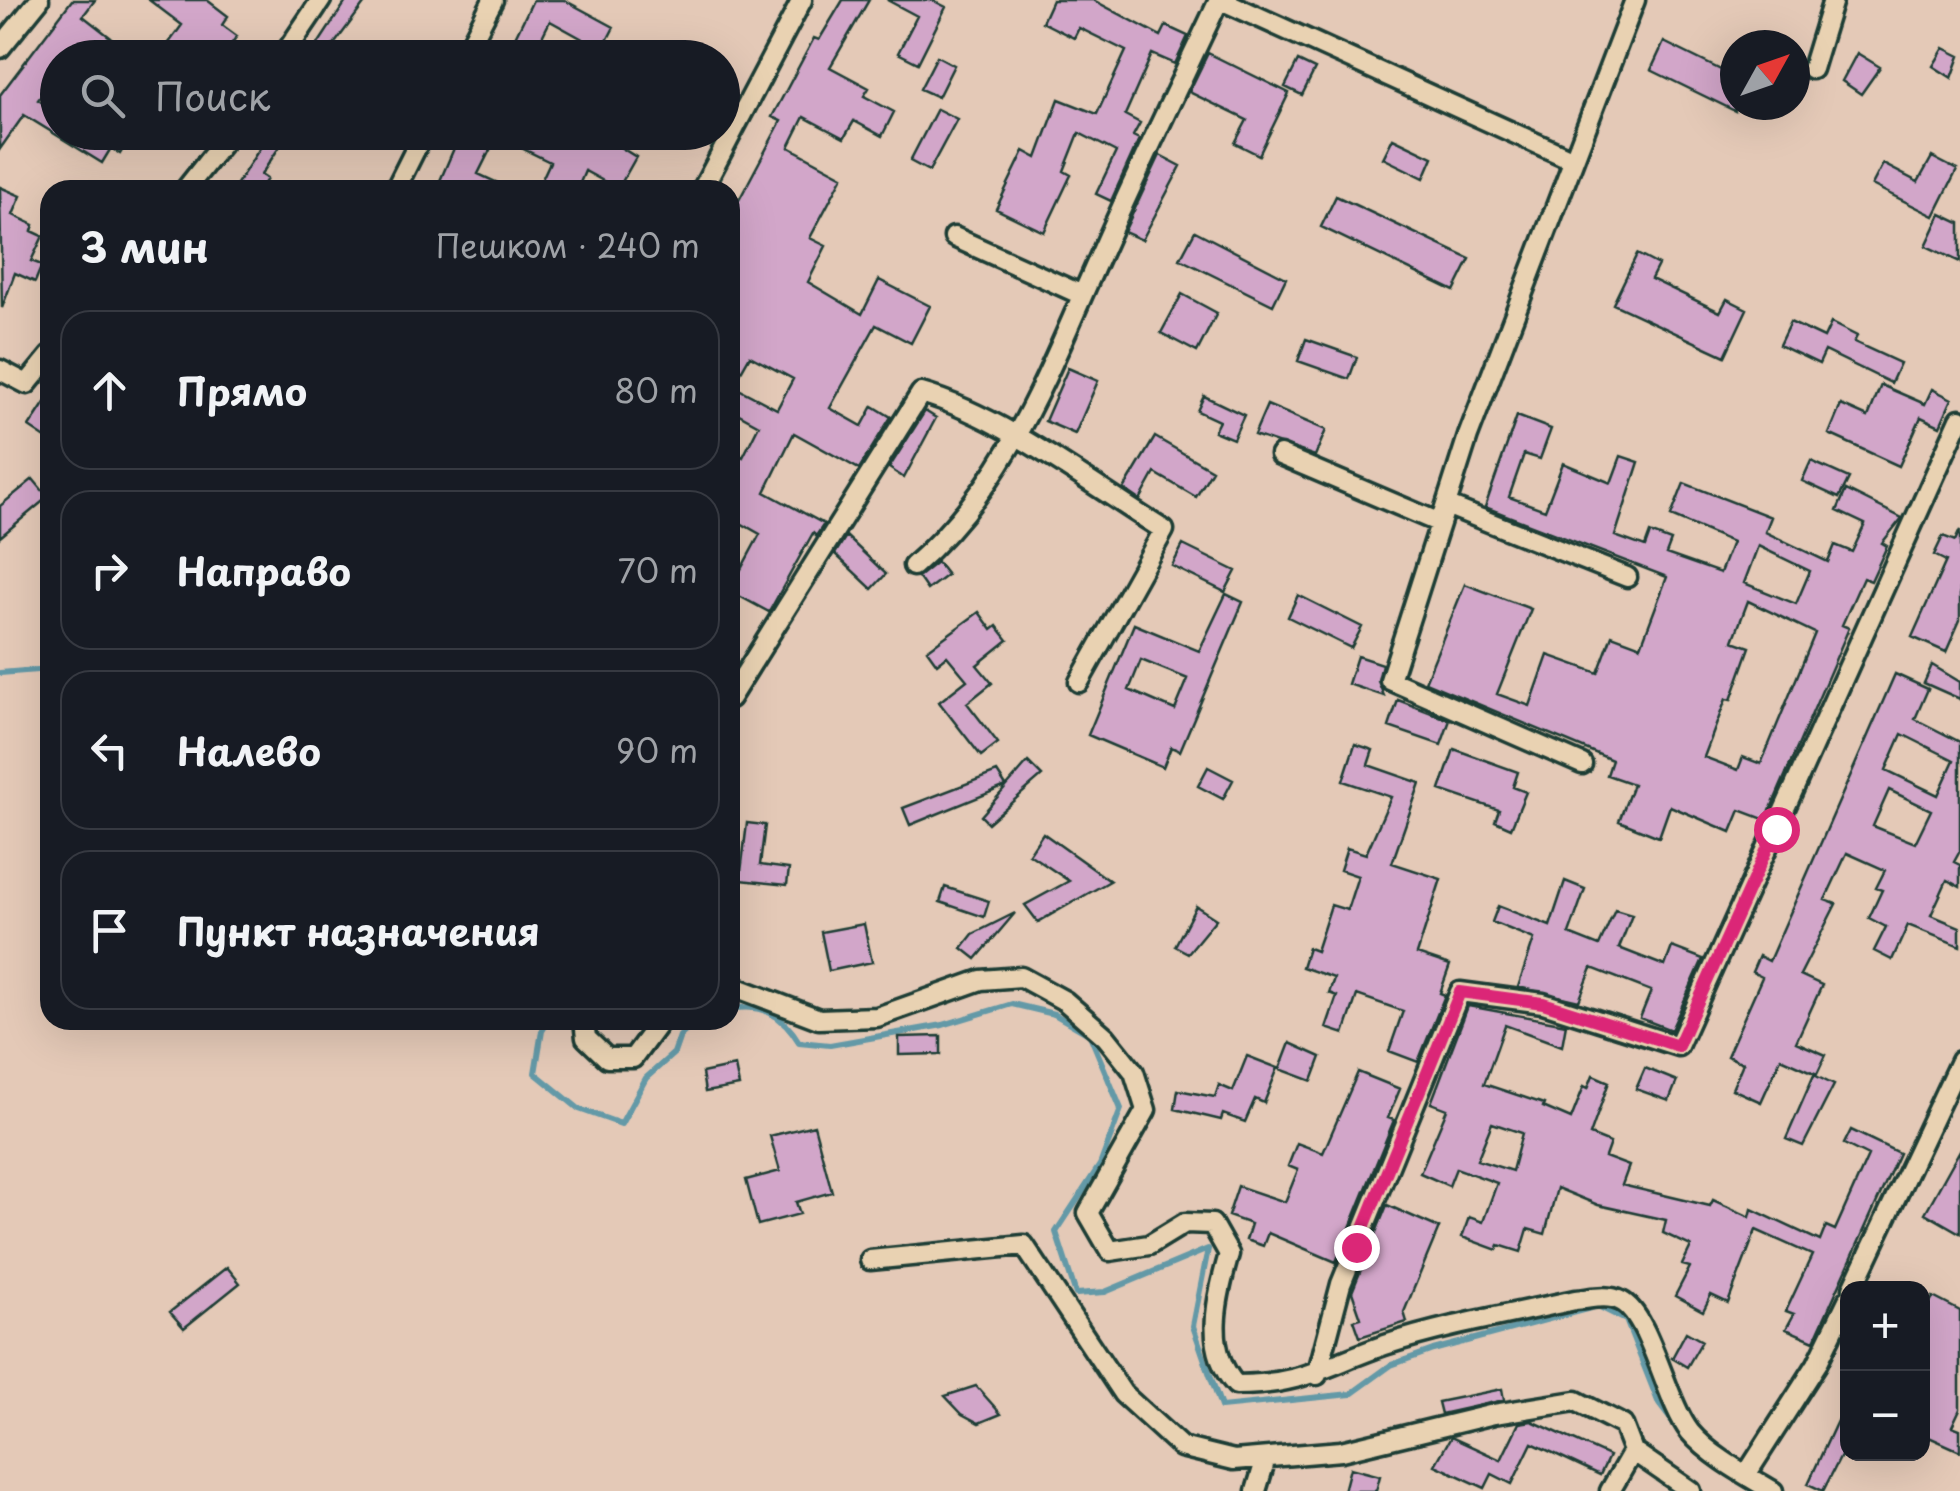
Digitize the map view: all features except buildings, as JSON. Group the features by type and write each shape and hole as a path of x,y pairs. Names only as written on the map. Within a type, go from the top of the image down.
{"street":[{"path":"0,48 39,0"},
{"path":"294,40 321,0"},
{"path":"472,40 493,0"},
{"path":"740,118 802,0"},
{"path":"913,566 954,530 986,490 1016,438 1220,0 1571,159"},
{"path":"1582,764 1390,680 1443,514 1571,159 1635,0"},
{"path":"1812,70 1833,0"},
{"path":"193,180 217,150"},
{"path":"400,180 415,150"},
{"path":"707,180 723,150"},
{"path":"954,238 1082,295"},
{"path":"0,370 28,384 40,369"},
{"path":"740,682 921,393 942,398 1016,438 1164,530 1079,682"},
{"path":"1317,1374 1341,1284 1460,992 1543,1003 1678,1046 1960,419"},
{"path":"1280,455 1627,577"},
{"path":"740,989 819,1019 877,1017 981,980 1021,977 1065,1000 1106,1037 1134,1072 1146,1110 1088,1213 1110,1252 1150,1245 1185,1223 1212,1224 1229,1254 1214,1328 1223,1371 1236,1385 1278,1385 1317,1374 1384,1345 1574,1300 1607,1298 1624,1302 1639,1321 1667,1394 1691,1433 1773,1491"},
{"path":"585,1030 586,1038 607,1058 633,1058 654,1030"},
{"path":"1856,1281 1960,1061"},
{"path":"870,1260 1024,1245 1123,1394 1181,1447 1234,1460 1341,1451 1494,1414 1576,1401 1623,1426 1634,1451 1692,1491"},
{"path":"1746,1475 1817,1364 1840,1317"},
{"path":"1610,1491 1634,1451"},
{"path":"1256,1491 1266,1458"}],"waterway":[{"path":"0,673 40,670"},
{"path":"740,1008 762,1010 779,1018 799,1042 830,1045 943,1025 1012,1004 1054,1014 1090,1035 1121,1109 1100,1165 1056,1232 1076,1294 1105,1292 1208,1249 1193,1326 1221,1407 1351,1394 1391,1365 1433,1350 1598,1306 1626,1320 1659,1404 1678,1429"},
{"path":"543,1030 535,1073 579,1109 621,1124 646,1078 674,1053 687,1030"},
{"path":"1692,1446 1713,1464"},
{"path":"1736,1479 1754,1491"}],"route":[{"path":"1356,1247 1460,992 1543,1003 1678,1046 1776,829"}]}
